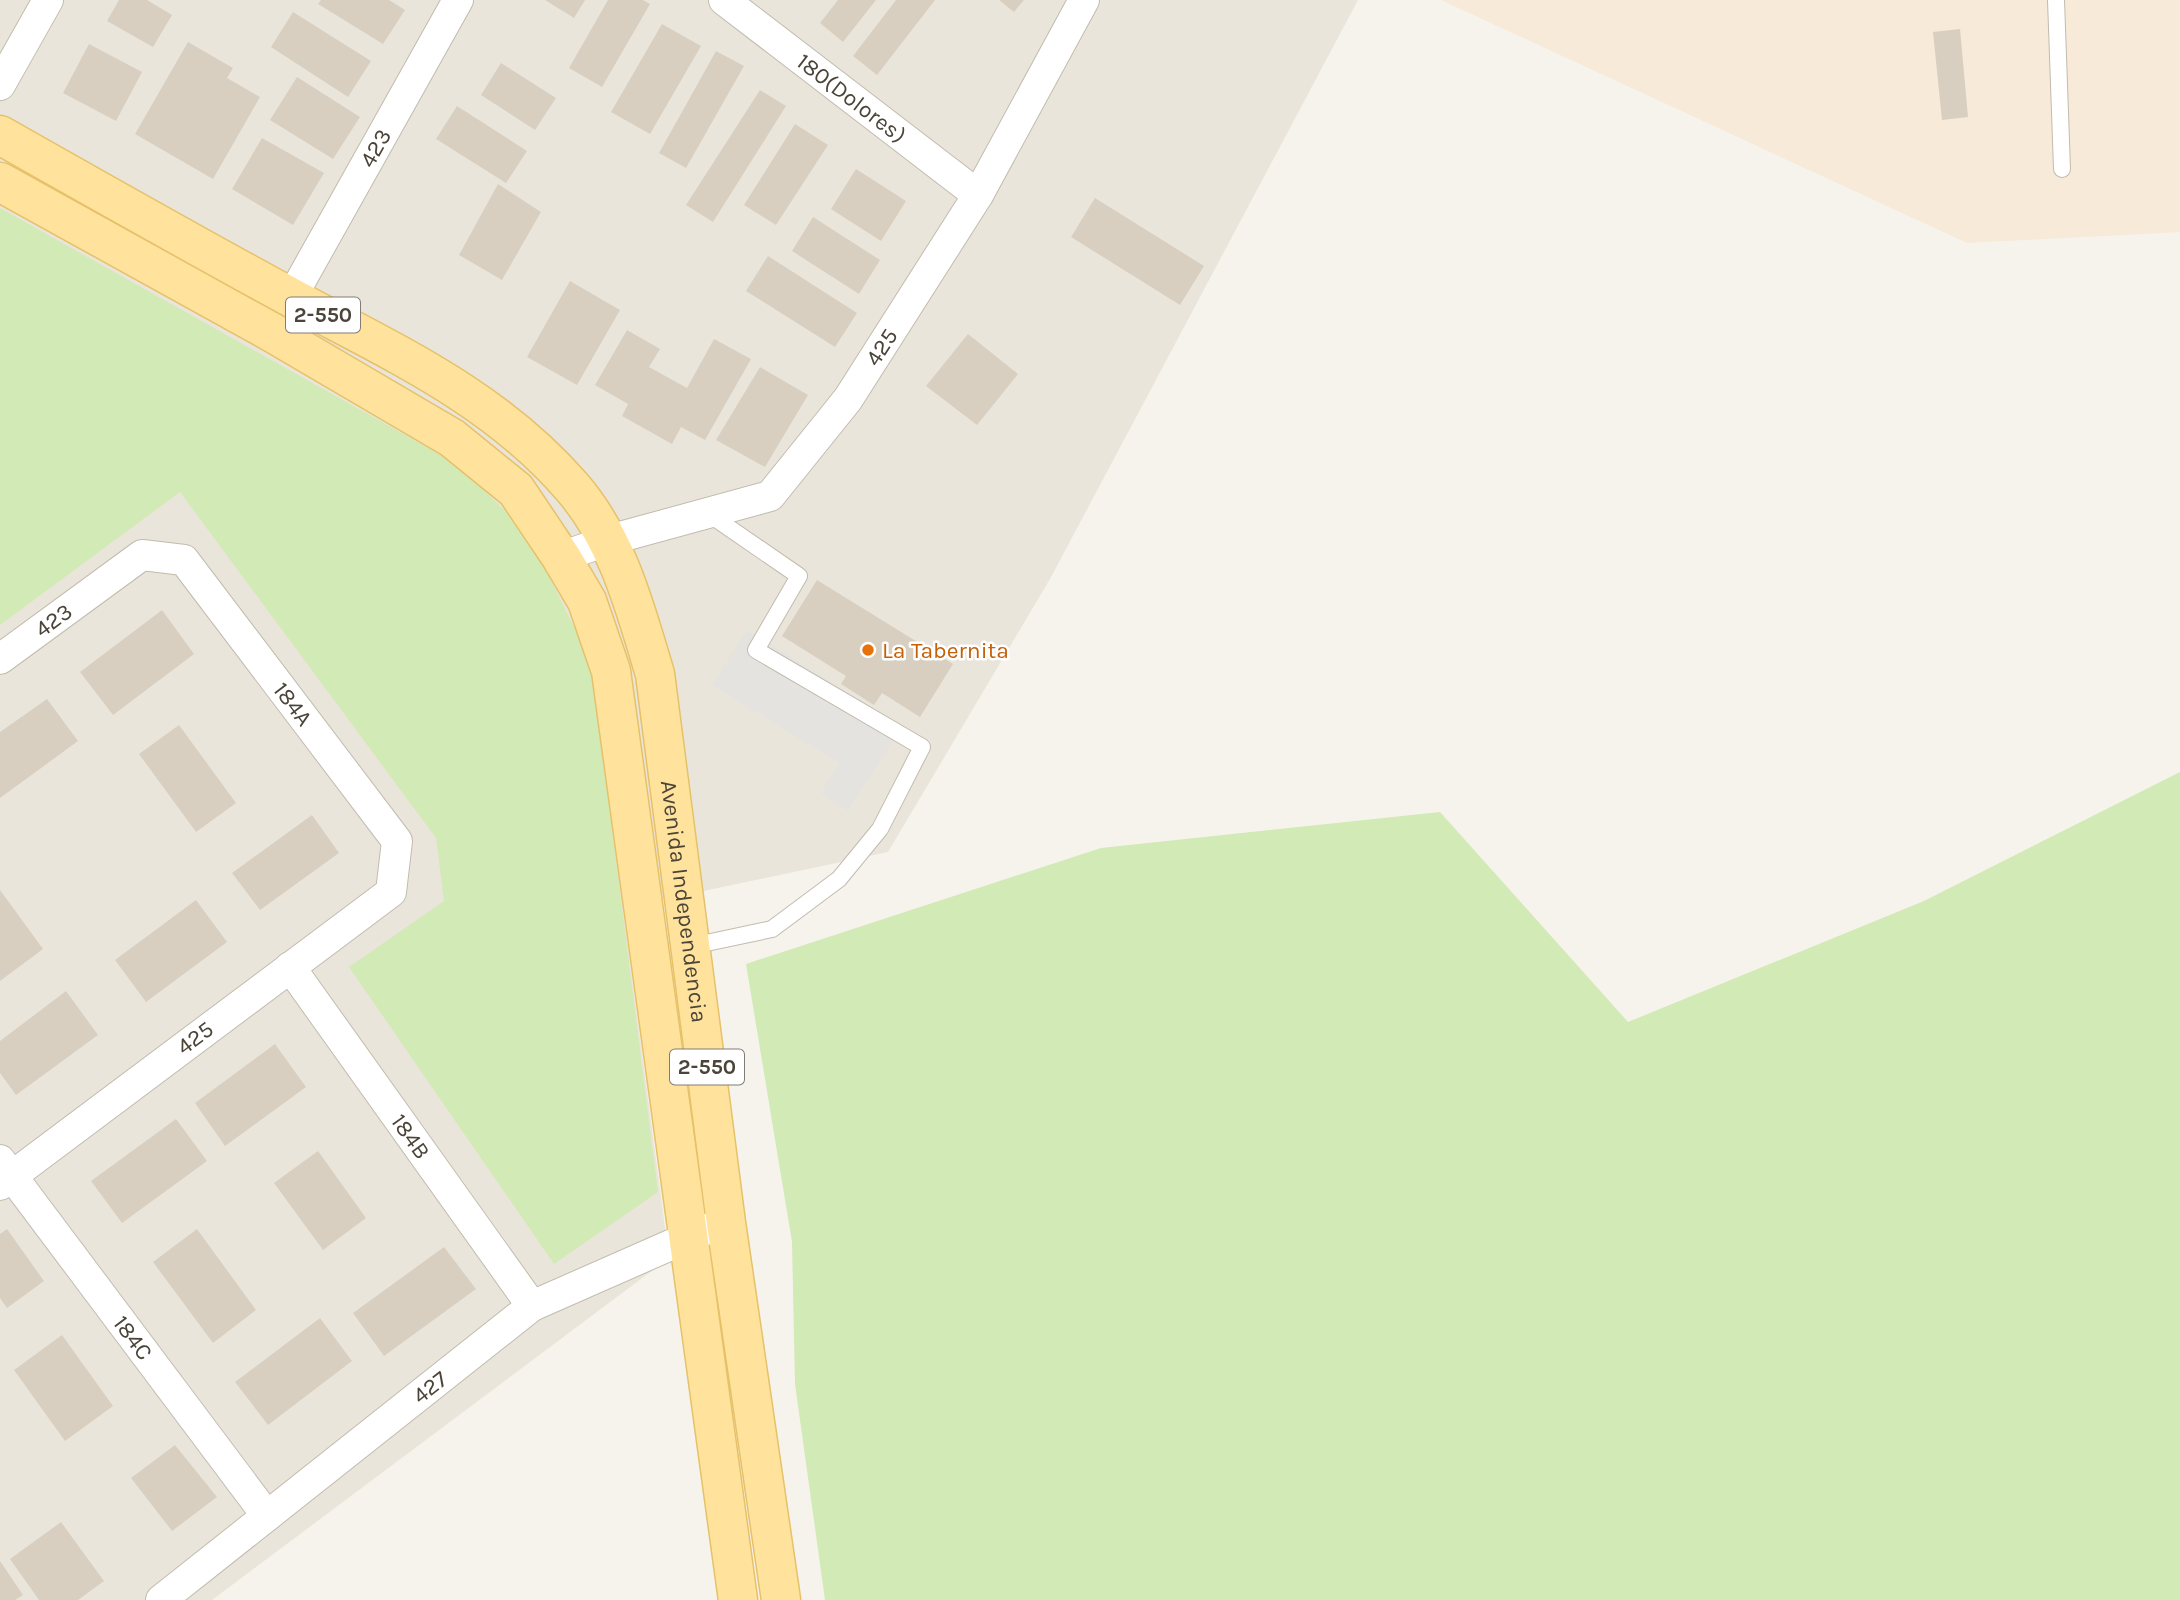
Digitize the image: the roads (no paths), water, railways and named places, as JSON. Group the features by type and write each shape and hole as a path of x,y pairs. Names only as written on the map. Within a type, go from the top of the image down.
{"main road":[{"name":"2-550","path":"0,135 291,298 449,382 495,414 573,487 609,540"},
{"name":"2-550","path":"0,182 273,333 452,438 516,490 561,557"},
{"name":"Avenida Independencia","path":"609,540 633,600 655,674 726,1223 781,1600"},
{"name":"Avenida Independencia","path":"561,557 586,600 611,671 738,1600"}],"street":[{"path":"0,85 48,0"},
{"name":"423","path":"291,298 458,0"},
{"name":"180(Dolores)","path":"724,0 978,195"},
{"name":"425","path":"561,557 609,540 770,496 848,399 978,195 1084,0"},
{"name":"423","path":"0,659 142,555"},
{"name":"184A","path":"142,555 184,560 397,841 391,892"},
{"name":"425","path":"4,1174 391,892"},
{"name":"184B","path":"290,967 533,1306"},
{"name":"184C","path":"4,1174 267,1516"},
{"name":"427","path":"161,1600 533,1306 690,1235 726,1223"}],"lane":[{"path":"2056,0 2062,169"},
{"path":"692,946 772,929 839,879 880,829 922,747 756,650 799,576 706,512"}],"place":[{"name":"La Tabernita","path":"868,650"}]}
